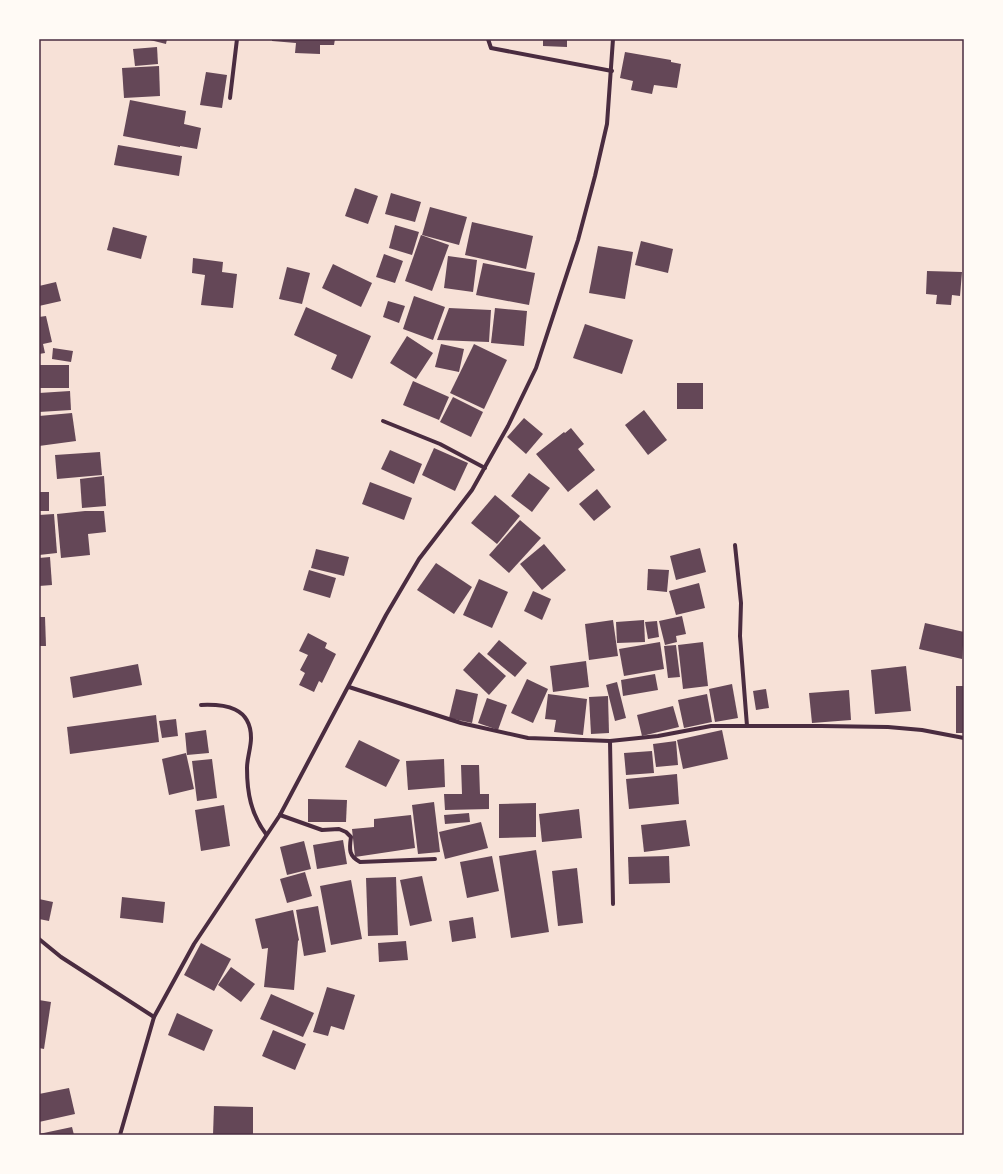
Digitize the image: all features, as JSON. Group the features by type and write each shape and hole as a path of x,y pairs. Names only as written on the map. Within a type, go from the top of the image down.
{"street":[{"path":"230,98 236,39"},
{"path":"488,39 491,48 612,71"},
{"path":"120,1135 154,1016 194,944 280,815 386,615 418,559 472,490 485,468 508,426 536,368 578,240 607,124 612,71 613,39"},
{"path":"383,421 440,444 485,468"},
{"path":"734,545 741,603 740,636 748,726"},
{"path":"349,687 424,712 500,732 535,738 610,741 658,736 711,726 888,726 922,730 964,738"},
{"path":"201,705 219,704 243,714 248,720 251,739 247,767 248,794 256,819 266,834"},
{"path":"610,741 613,904"},
{"path":"280,815 322,830 339,829 346,832 351,837 349,851 353,858 360,862 435,859"},
{"path":"39,939 61,957 154,1016"}],"building":[{"path":"146,39 167,39 166,44"},
{"path":"272,39 335,39 334,45 320,45 320,54 295,53 296,43 272,41"},
{"path":"543,39 567,39 567,47 543,46"},
{"path":"157,47 158,64 135,66 133,49"},
{"path":"625,52 671,60 671,62 681,64 677,88 654,85 652,94 631,90 633,81 620,78"},
{"path":"159,66 160,96 124,98 122,68"},
{"path":"206,72 227,75 222,108 200,105"},
{"path":"130,100 186,111 184,124 201,128 197,149 123,136"},
{"path":"118,145 182,156 179,176 114,165"},
{"path":"355,188 378,196 368,224 345,216"},
{"path":"391,193 421,202 415,222 385,214"},
{"path":"430,207 467,217 459,245 422,235"},
{"path":"472,222 533,236 526,269 465,255"},
{"path":"395,225 419,232 412,255 389,248"},
{"path":"113,227 147,236 141,259 107,250"},
{"path":"421,235 449,245 432,291 405,281"},
{"path":"641,241 673,249 668,273 635,265"},
{"path":"598,246 633,252 625,299 589,293"},
{"path":"384,254 403,261 395,283 376,277"},
{"path":"448,256 477,260 473,292 444,288"},
{"path":"193,258 223,262 222,272 237,274 233,308 201,305 205,275 192,273"},
{"path":"483,263 535,273 529,305 476,295"},
{"path":"333,264 372,283 361,307 322,288"},
{"path":"287,267 310,273 302,304 279,299"},
{"path":"927,271 962,272 960,296 952,295 951,305 936,304 937,295 926,294"},
{"path":"56,282 61,301 39,306 39,286"},
{"path":"414,296 445,307 433,340 403,329"},
{"path":"388,301 405,306 399,323 383,317"},
{"path":"306,307 371,336 352,379 331,369 337,355 294,335"},
{"path":"449,308 491,310 489,342 437,340"},
{"path":"495,308 527,311 524,346 491,343"},
{"path":"46,316 52,342 43,344 45,353 39,354 39,317"},
{"path":"585,324 633,340 622,374 573,358"},
{"path":"407,336 433,353 416,379 390,363"},
{"path":"441,344 464,349 459,372 435,367"},
{"path":"474,344 507,360 484,409 450,393"},
{"path":"53,348 73,351 71,362 52,359"},
{"path":"39,365 69,365 69,388 39,388"},
{"path":"413,381 449,397 439,420 403,405"},
{"path":"677,383 703,383 703,409 677,409"},
{"path":"70,391 71,410 39,412 39,393"},
{"path":"453,397 483,412 471,437 440,422"},
{"path":"644,410 667,440 648,455 625,425"},
{"path":"72,413 76,441 39,446 39,416"},
{"path":"524,418 543,434 526,454 507,437"},
{"path":"571,428 584,444 578,449 595,470 568,492 536,454"},
{"path":"434,448 468,463 455,491 422,475"},
{"path":"390,450 422,464 414,484 381,469"},
{"path":"100,452 102,475 57,479 55,455"},
{"path":"529,473 550,488 532,512 511,496"},
{"path":"104,476 106,506 82,508 80,479"},
{"path":"370,482 412,498 404,520 362,504"},
{"path":"597,489 611,507 594,521 579,504"},
{"path":"39,492 49,492 49,511 39,511"},
{"path":"495,495 520,516 497,544 471,523"},
{"path":"85,511 104,511 106,532 88,534 90,555 61,558 57,514"},
{"path":"54,514 57,553 39,555 39,515"},
{"path":"520,520 541,538 509,573 489,555"},
{"path":"544,544 566,570 542,590 520,564"},
{"path":"700,548 706,572 676,580 670,556"},
{"path":"316,549 349,557 344,576 311,568"},
{"path":"50,557 52,585 39,586 39,558"},
{"path":"436,563 472,587 454,614 417,590"},
{"path":"648,569 669,570 667,592 647,590"},
{"path":"309,570 336,578 330,598 303,590"},
{"path":"479,579 508,592 492,628 463,615"},
{"path":"699,583 705,608 676,615 669,591"},
{"path":"533,591 551,599 542,620 524,611"},
{"path":"682,616 686,634 676,636 677,642 665,645 659,621"},
{"path":"39,617 45,617 46,646 39,646"},
{"path":"613,620 618,656 589,660 585,624"},
{"path":"644,620 645,642 617,643 616,622"},
{"path":"657,621 659,637 648,639 645,622"},
{"path":"925,623 964,632 962,659 919,649"},
{"path":"308,633 327,643 325,648 336,654 322,683 319,681 314,692 299,685 305,673 300,670 308,655 299,651"},
{"path":"499,640 527,663 515,677 487,654"},
{"path":"660,642 664,669 624,676 619,649"},
{"path":"703,642 708,686 683,689 678,645"},
{"path":"676,645 680,677 668,678 664,646"},
{"path":"479,652 506,676 489,695 463,670"},
{"path":"586,661 589,687 553,692 550,666"},
{"path":"138,664 142,685 73,698 70,677"},
{"path":"906,666 911,711 875,714 871,670"},
{"path":"655,674 658,690 623,696 621,680"},
{"path":"527,679 548,689 533,723 511,713"},
{"path":"617,682 626,718 615,721 606,685"},
{"path":"732,684 738,718 715,722 709,689"},
{"path":"956,686 964,686 964,733 956,733"},
{"path":"456,689 478,694 472,723 449,718"},
{"path":"766,689 769,708 756,710 753,691"},
{"path":"849,690 851,720 812,723 809,693"},
{"path":"548,694 587,699 583,735 554,732 556,720 545,719"},
{"path":"707,694 712,722 684,728 678,700"},
{"path":"608,696 609,733 591,734 589,697"},
{"path":"487,698 507,705 498,730 478,723"},
{"path":"673,706 679,727 642,736 637,715"},
{"path":"156,715 159,742 70,754 67,727"},
{"path":"176,719 178,736 162,738 159,721"},
{"path":"206,730 209,753 187,755 185,733"},
{"path":"722,730 728,759 683,769 677,740"},
{"path":"359,740 400,760 386,787 345,767"},
{"path":"676,741 678,765 656,767 653,744"},
{"path":"652,751 654,773 626,775 624,753"},
{"path":"186,753 194,789 169,795 162,759"},
{"path":"212,759 217,798 197,801 192,761"},
{"path":"444,759 445,787 408,790 406,761"},
{"path":"461,765 479,765 480,794 489,794 489,809 445,810 444,794 462,794"},
{"path":"677,774 679,804 629,809 626,779"},
{"path":"308,799 347,800 346,822 308,822"},
{"path":"434,802 440,852 418,854 412,805"},
{"path":"536,803 536,837 499,838 499,804"},
{"path":"224,805 230,846 201,851 195,810"},
{"path":"579,809 582,838 542,842 539,814"},
{"path":"469,813 470,822 445,824 444,815"},
{"path":"411,815 415,848 355,857 352,829 374,827 374,819"},
{"path":"686,820 690,846 644,852 641,825"},
{"path":"481,822 488,848 445,859 439,832"},
{"path":"343,840 347,864 317,869 313,845"},
{"path":"304,841 311,869 287,875 280,847"},
{"path":"536,850 549,932 511,938 499,856"},
{"path":"492,856 499,891 467,898 460,862"},
{"path":"669,856 670,883 629,884 628,857"},
{"path":"577,868 583,923 558,926 552,871"},
{"path":"305,872 312,896 287,903 280,879"},
{"path":"422,876 432,921 410,926 400,880"},
{"path":"396,877 398,935 368,936 366,878"},
{"path":"351,880 362,939 331,945 320,886"},
{"path":"122,897 165,902 163,923 120,918"},
{"path":"39,899 53,902 49,921 39,919"},
{"path":"318,906 326,952 304,956 296,910"},
{"path":"293,910 299,940 294,990 264,987 268,948 262,949 255,919"},
{"path":"473,917 476,938 452,942 449,921"},
{"path":"406,941 408,960 379,962 378,943"},
{"path":"201,943 231,959 214,991 184,975"},
{"path":"231,967 255,984 241,1002 218,985"},
{"path":"327,987 355,995 344,1030 331,1026 328,1036 313,1032"},
{"path":"271,994 314,1013 303,1037 260,1019"},
{"path":"39,1000 51,1002 44,1049 39,1048"},
{"path":"177,1013 213,1030 204,1051 168,1035"},
{"path":"273,1030 306,1044 295,1070 262,1056"},
{"path":"69,1088 75,1114 39,1122 39,1094"},
{"path":"214,1106 253,1107 253,1135 213,1135"},
{"path":"72,1127 74,1135 39,1135 39,1134"}]}
